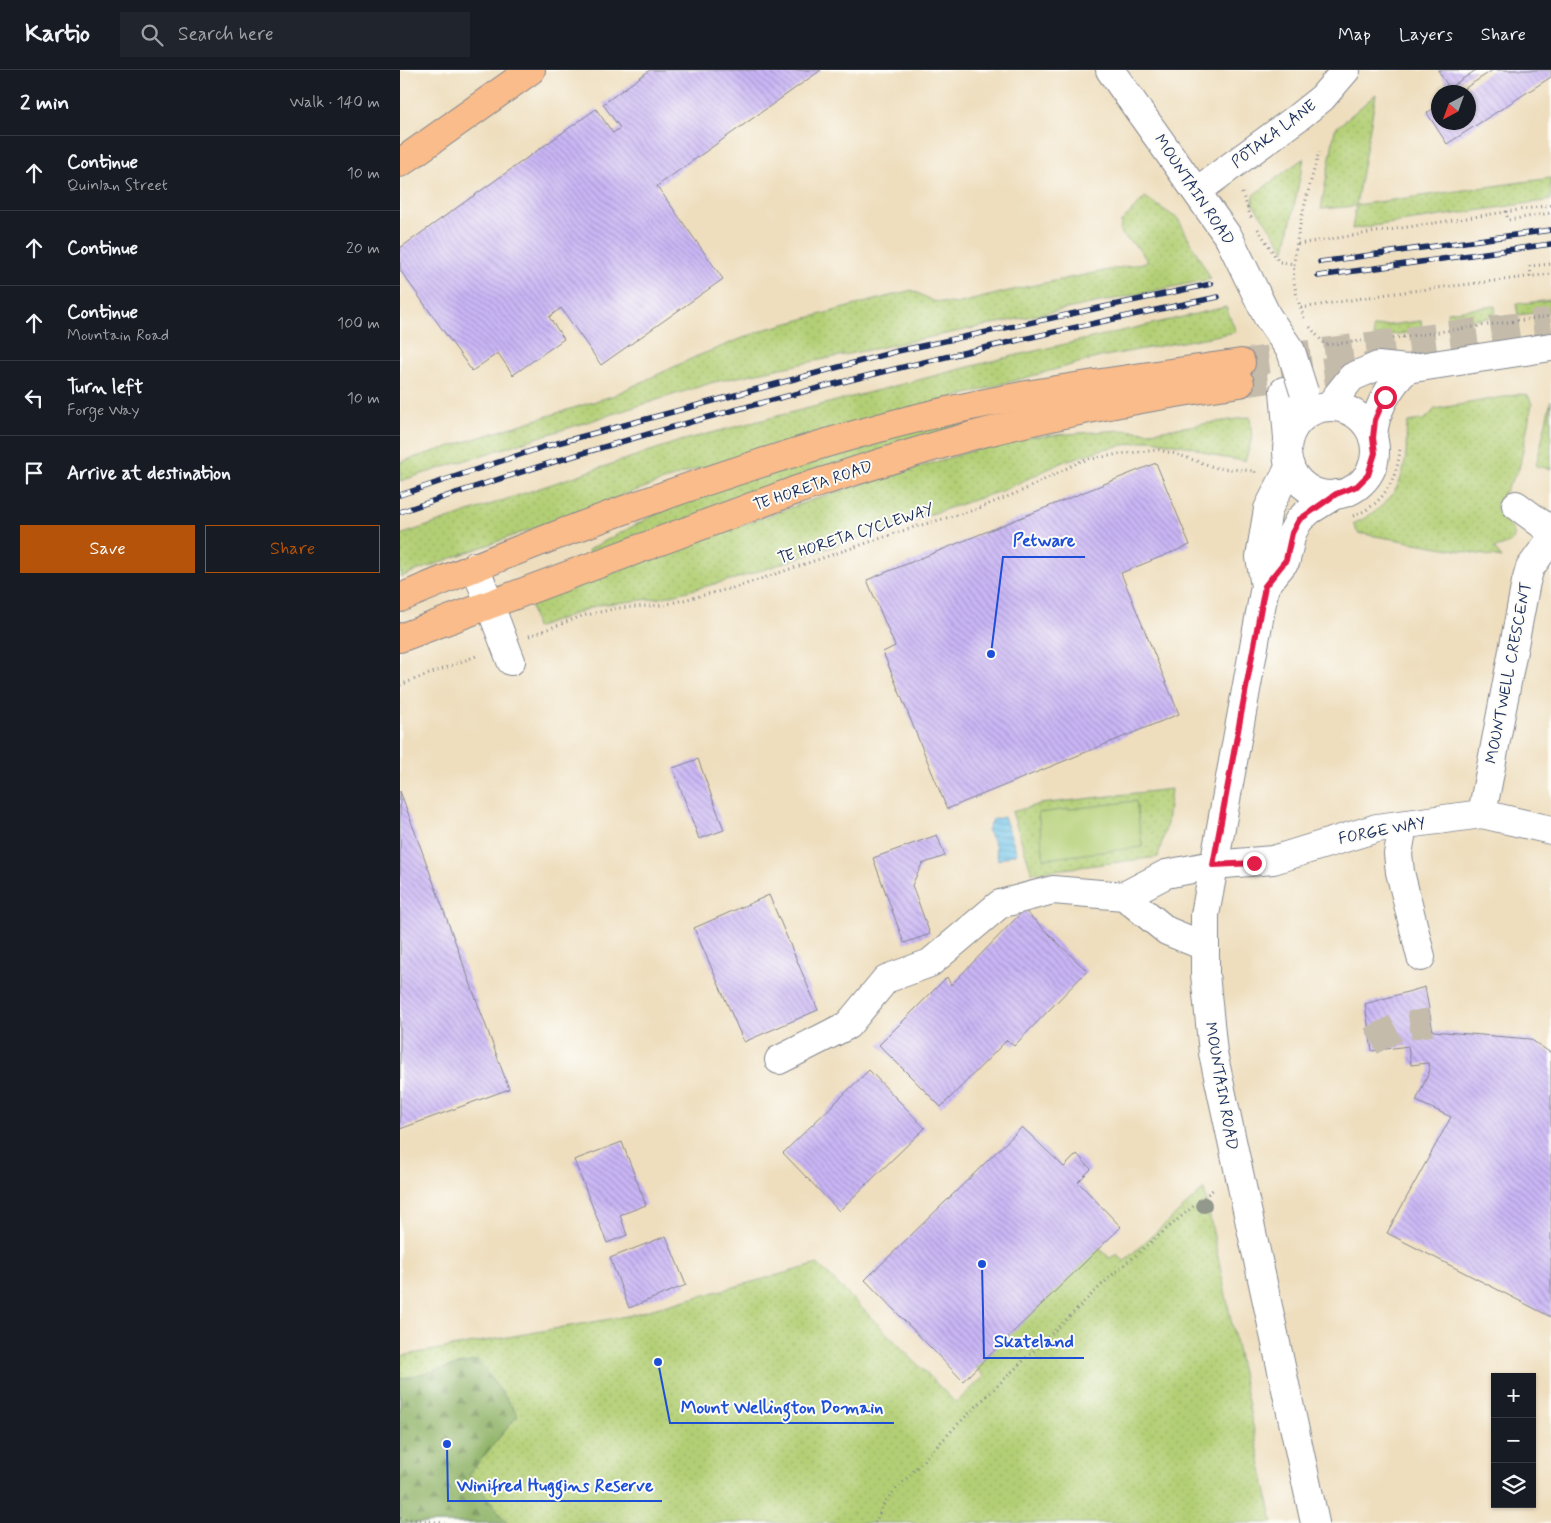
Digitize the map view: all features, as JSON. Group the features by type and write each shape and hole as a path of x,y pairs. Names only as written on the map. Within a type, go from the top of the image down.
{"main road":[{"path":"400,164 531,70"},
{"name":"TE HORETA ROAD","path":"400,598 475,566 633,506 892,425 1046,391 1241,373 1107,406 977,434 794,491 400,638"}],"street":[{"name":"MOUNTAIN ROAD","path":"1110,70 1229,238 1267,316 1291,351 1310,399 1288,438"},
{"name":"PŌTAKA LANE","path":"1196,191 1322,98 1346,70"},
{"path":"1310,399 1378,366 1406,357 1551,347"},
{"path":"1310,399 1310,412 1299,420 1288,438 1286,452 1290,466 1297,479 1308,488 1322,494 1341,507 1368,475 1375,453 1373,438 1375,420 1406,357"},
{"path":"1310,399 1344,409 1359,417 1373,438"},
{"name":"MOUNTAIN ROAD","path":"1290,466 1268,509 1260,557 1265,586 1213,865 1205,916 1204,946 1209,1036 1212,1053 1315,1523"},
{"path":"1516,505 1551,531"},
{"name":"MOUNTAIN ROAD","path":"1265,586 1286,560 1292,533 1299,520 1341,507"},
{"name":"MOUNTWELL CRESCENT","path":"1482,814 1528,575 1530,568 1551,539"},
{"path":"475,566 509,653"},
{"name":"FORGE WAY","path":"1124,896 1166,874 1213,865 1273,860 1377,828 1482,814 1551,830"},
{"path":"1403,824 1398,854 1421,957"},
{"path":"779,1060 848,1025 886,979 930,963 1000,904 1053,890 1124,896 1167,931 1204,946"}],"path":[{"path":"1319,152 1295,264 1294,280 1300,308 1309,326 1325,345 1368,340"},
{"path":"1242,189 1254,223 1279,262 1295,264"},
{"path":"1298,244 1551,205"},
{"path":"1506,211 1508,220 1551,214"},
{"path":"1531,277 1530,266 1551,264"},
{"path":"1300,308 1388,294 1551,274"},
{"path":"1386,339 1551,316"},
{"path":"1403,337 1406,357"},
{"path":"1341,507 1367,511 1385,495 1394,476 1400,446"},
{"name":"TE HORETA CYCLEWAY","path":"400,685 509,653 582,616 618,608 663,605 737,587 911,528 974,510 1024,490 1081,461 1119,454 1159,450 1217,468 1255,471 1253,480"},
{"path":"876,1523 885,1501 957,1425 1111,1276 1220,1184"},
{"path":"400,1518 445,1523"}],"green space":[{"path":"1376,94 1356,205 1551,178 1551,200 1352,229 1356,206 1321,209 1335,129"},
{"path":"1304,158 1285,250 1253,204 1253,195"},
{"path":"1145,197 1178,219 1211,279 714,382 400,481 400,462 612,396 695,357 766,329 912,290 933,301 956,304 1025,287 1148,262 1139,249 1120,233 1121,222"},
{"path":"1551,300 1551,311 1518,315 1516,304"},
{"path":"1495,306 1496,317 1448,322 1447,312"},
{"path":"1226,307 1236,332 1100,357 690,471 400,577 400,535 680,441 1000,359"},
{"path":"1421,321 1422,331 1374,337 1373,327"},
{"path":"1520,394 1528,395 1532,404 1519,469 1496,506 1514,534 1513,540 1494,548 1502,558 1358,533 1353,524 1375,511 1397,488 1404,466 1408,422 1425,419 1435,409"},
{"path":"1046,400 590,558 588,550 688,497 821,451"},
{"path":"1551,400 1551,469 1536,466"},
{"path":"1250,417 1252,438 1245,461 1219,457 1191,447 1151,440 1104,449 1065,461 1004,490 738,578 660,598 598,605 536,628 530,602 823,496 1015,438 1120,430 1150,432"},
{"path":"1171,789 1167,823 1158,857 1032,873 1012,812 1040,804"},
{"path":"1136,801 1142,847 1044,859 1038,813"},
{"path":"1204,1189 1273,1523 400,1523 400,1356 627,1316 818,1264 956,1403 984,1376 976,1368 1099,1248 1110,1258 1117,1254 1124,1261"},
{"path":"478,1360 518,1415 469,1474 507,1523 400,1523 400,1379"}],"water":[{"path":"1004,817 1017,853 998,860 995,844 987,830 992,820"}],"building":[{"path":"650,70 821,70 657,186 723,279 601,365 561,308 549,317 564,339 513,375 498,353 472,371 400,270 400,248 596,109 613,133 620,128 603,104"},
{"path":"1438,70 1476,70 1454,85 1447,85"},
{"path":"1493,70 1551,70 1551,77 1476,125 1476,85 1470,85"},
{"path":"1431,110 1431,119 1427,113"},
{"path":"1438,130 1469,130 1447,144"},
{"path":"1156,463 1190,545 1121,573 1179,714 947,809 883,652 895,646 867,580"},
{"path":"698,759 724,830 699,839 673,768"},
{"path":"400,791 509,1089 400,1129"},
{"path":"937,835 945,856 922,864 912,885 930,934 904,943 873,858"},
{"path":"769,895 818,1010 744,1042 694,928"},
{"path":"1024,910 1087,971 1014,1046 1007,1040 941,1107 879,1045 947,977 951,985"},
{"path":"1425,987 1433,1031 1530,1039 1551,1053 1551,1317 1387,1233 1451,1117 1416,1101 1430,1070 1428,1063 1411,1065 1408,1046 1372,1051 1365,1004"},
{"path":"869,1070 925,1128 839,1211 783,1153"},
{"path":"1022,1127 1064,1167 1077,1154 1091,1169 1078,1182 1121,1227 963,1381 865,1280"},
{"path":"622,1142 646,1205 620,1215 627,1235 607,1243 574,1160"},
{"path":"666,1236 686,1285 629,1308 610,1258"}],"tunnel":[{"path":"1241,363 1551,322"},
{"path":"1240,383 1376,365"},
{"path":"1371,1041 1398,1027 1431,1022"}],"railway":[{"path":"1320,262 1551,230"},
{"path":"1318,276 1551,244"},
{"path":"400,495 543,447 898,351 1211,284"},
{"path":"400,512 601,448 805,391 1011,342 1218,297"}],"place":[{"name":"Petware","path":"991,654"},
{"name":"Skateland","path":"982,1264"},
{"name":"Mount Wellington Domain","path":"658,1362"},
{"name":"Winifred Huggins Reserve","path":"447,1444"}],"route":[{"path":"1254,863 1213,865 1265,586 1286,560 1292,533 1299,520 1309,511 1336,494 1351,490 1368,475 1375,453 1373,429 1385,397"}]}
